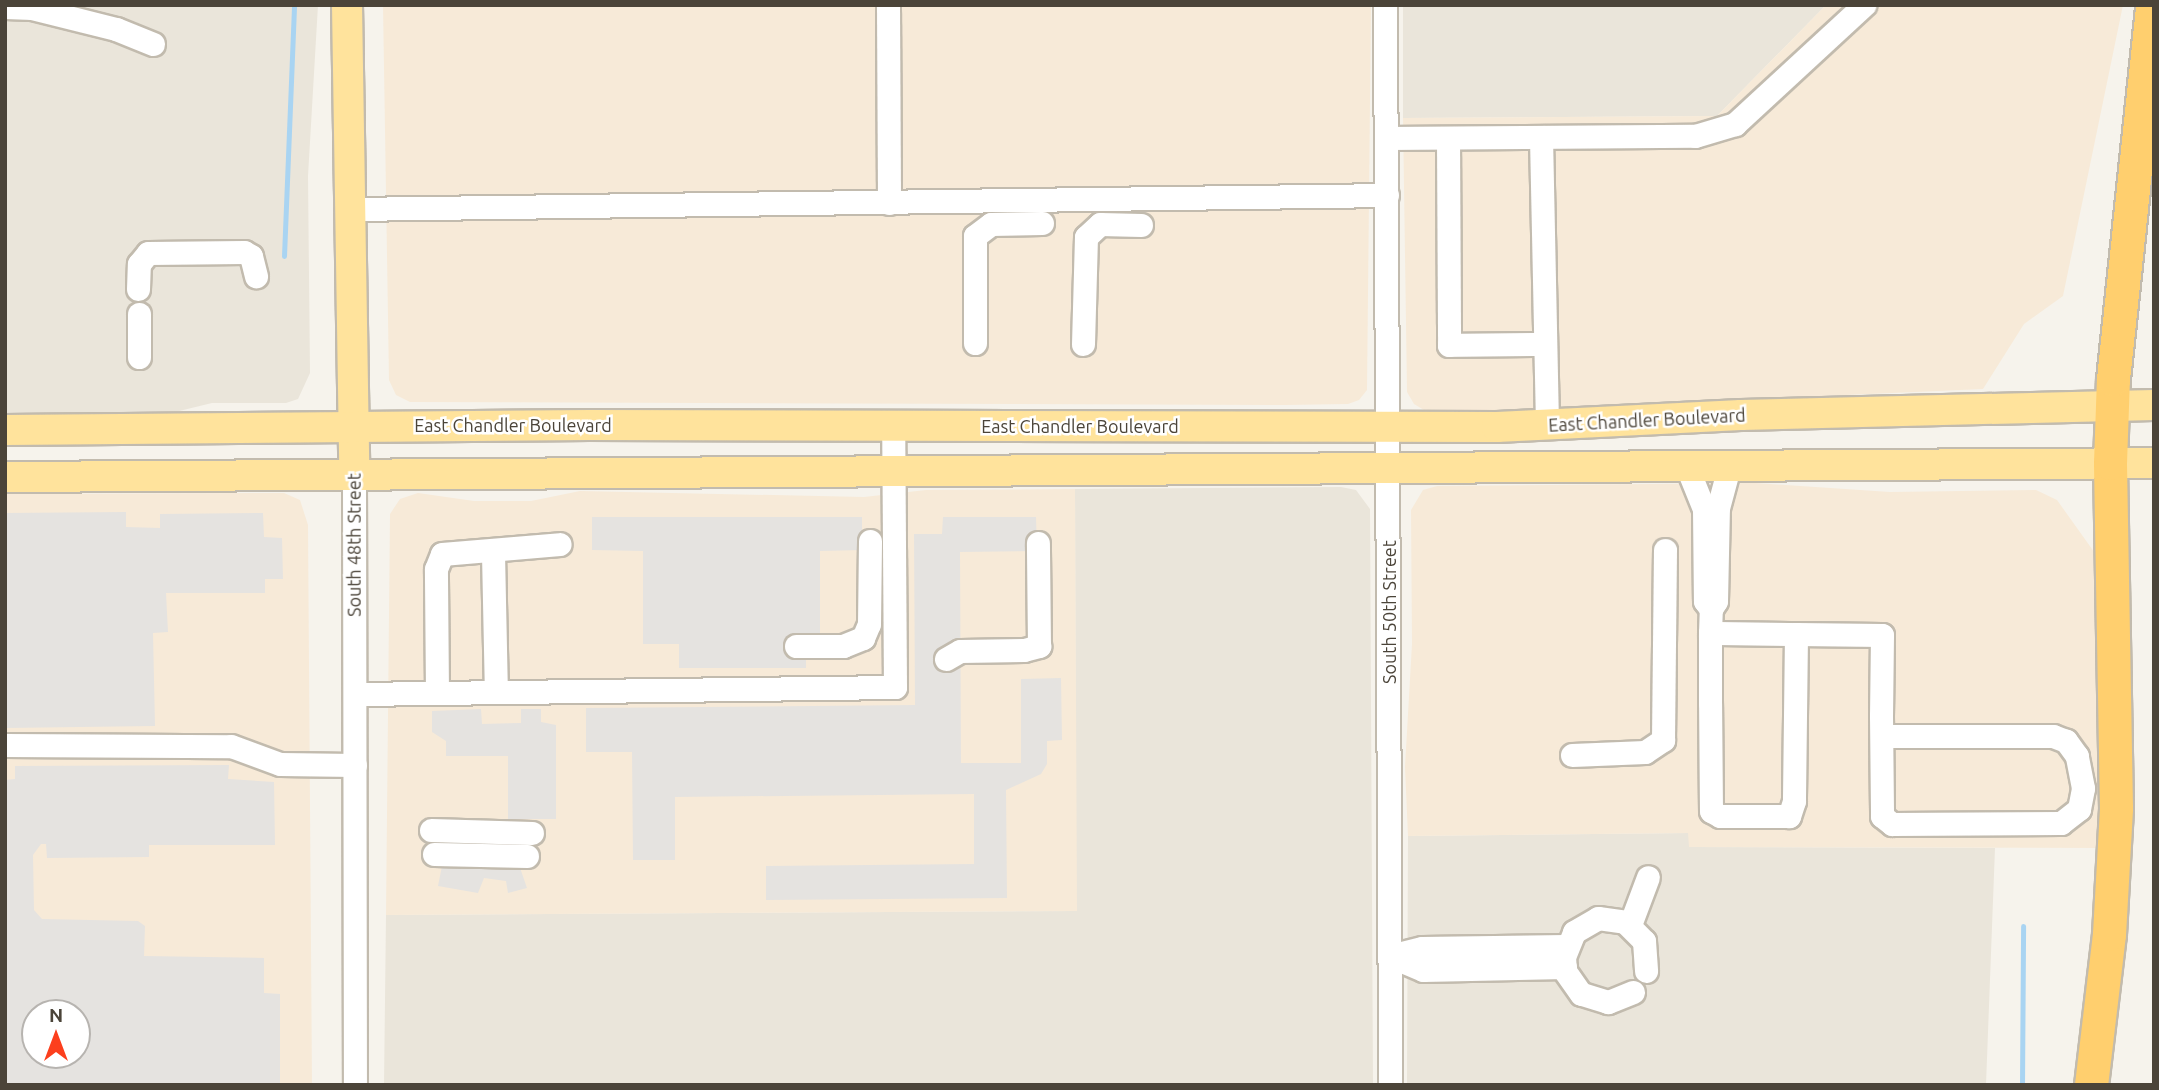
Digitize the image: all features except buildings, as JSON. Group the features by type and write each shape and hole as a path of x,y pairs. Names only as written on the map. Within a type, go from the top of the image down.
{"highway":[{"path":"2091,1085 2108,947 2116,808 2110,463 2112,405 2152,5"}],"main road":[{"name":"South 48th Street","path":"347,5 354,475"},
{"name":"East Chandler Boulevard","path":"5,430 893,425 1389,427 2154,405"},
{"path":"5,477 2154,463"}],"street":[{"path":"888,5 889,203"},
{"name":"South 50th Street","path":"1385,5 1390,468 1390,1085"},
{"path":"1387,138 1695,136 1735,124 1864,5"},
{"path":"5,7 32,8 117,29 153,44"},
{"path":"1541,137 1547,424"},
{"path":"1448,138 1450,345 1545,344"},
{"path":"350,209 1387,195"},
{"path":"975,343 975,236 991,223 1042,223"},
{"path":"1083,344 1086,237 1100,224 1141,225"},
{"path":"138,289 139,264 148,253 244,252 254,262 256,276"},
{"path":"139,314 139,357"},
{"path":"355,694 895,687 893,425"},
{"path":"1687,467 1704,509 1711,560"},
{"path":"1729,467 1718,508 1705,601 1711,609 1712,811 1741,816 1789,816 1794,801 1796,634"},
{"name":"South 48th Street","path":"354,475 355,1085"},
{"path":"796,646 843,646 863,638 869,624 870,541"},
{"path":"946,659 960,651 1024,650 1039,646 1038,543"},
{"path":"437,693 436,569 442,554 494,553 560,544"},
{"path":"1572,755 1650,750 1663,740 1666,730 1659,550"},
{"path":"494,553 496,692"},
{"path":"1710,633 1882,635 1882,736 1882,816 1892,824 2061,823 2078,808 2083,788 2077,756 2066,741 2053,736 1882,736"},
{"path":"5,745 231,746 280,764 355,765"},
{"path":"432,841 530,844"},
{"path":"1630,925 1648,877"},
{"path":"1633,992 1621,999 1594,1000 1571,984 1566,956 1574,932 1598,918 1612,918 1630,925 1644,941 1646,971"},
{"path":"1474,946 1475,970"},
{"path":"1390,956 1422,948 1474,946 1566,956"},
{"path":"1390,956 1423,970 1475,970 1566,956"}],"shaded area":[{"path":"5,5 318,5 308,176 310,373 298,399 286,403 212,403 171,413 5,416"},
{"path":"383,5 1371,5 1367,390 1359,400 1348,404 1285,405 410,402 396,395 389,380"},
{"path":"1403,5 1826,5 1717,116 1403,118"},
{"path":"1826,5 2123,5 2063,296 2024,324 1983,389 1429,413 1414,404 1407,392 1403,118 1717,116"},
{"path":"1755,483 1890,492 2036,490 2057,500 2102,563 2101,848 1689,847 1688,833 1408,836 1405,767 1412,644 1411,510 1423,490 1437,486"},
{"path":"1341,487 1356,490 1370,509 1373,1085 384,1085 386,915 1076,911 1075,489"},
{"path":"1075,489 1077,911 386,915 390,514 400,499 418,493 474,501 531,501 580,491 864,497 926,490"},
{"path":"284,493 300,500 308,525 312,1085 5,1085 5,494"},
{"path":"126,512 126,527 160,528 160,514 263,513 264,537 282,538 283,579 265,579 265,593 166,593 168,632 153,633 155,726 5,728 5,513"},
{"path":"592,517 862,517 862,550 820,551 820,636 806,637 806,668 679,668 679,644 643,644 643,551 592,550"},
{"path":"943,517 1036,517 1037,551 960,552 961,763 1021,763 1021,679 1061,678 1062,740 1047,741 1047,764 1041,774 1006,790 1007,898 766,900 766,866 974,864 974,794 675,797 675,860 633,860 632,752 586,752 586,708 915,705 914,534 942,534"},
{"path":"481,709 482,724 521,723 521,709 541,709 541,722 556,725 556,819 508,819 508,756 446,756 446,741 432,732 432,711"},
{"path":"229,765 228,779 274,782 275,845 149,845 149,857 47,858 46,844 41,844 33,855 34,910 42,919 138,921 145,926 144,956 264,958 264,993 280,994 280,1085 5,1085 5,780 15,779 15,766"},
{"path":"1689,833 1689,847 1995,848 1986,1085 1407,1085 1408,836"},
{"path":"443,861 481,868 505,868 518,862 527,888 508,893 506,881 484,878 478,893 438,886"}],"waterway":[{"path":"284,256 294,5"},
{"path":"2022,1085 2023,926"}]}
